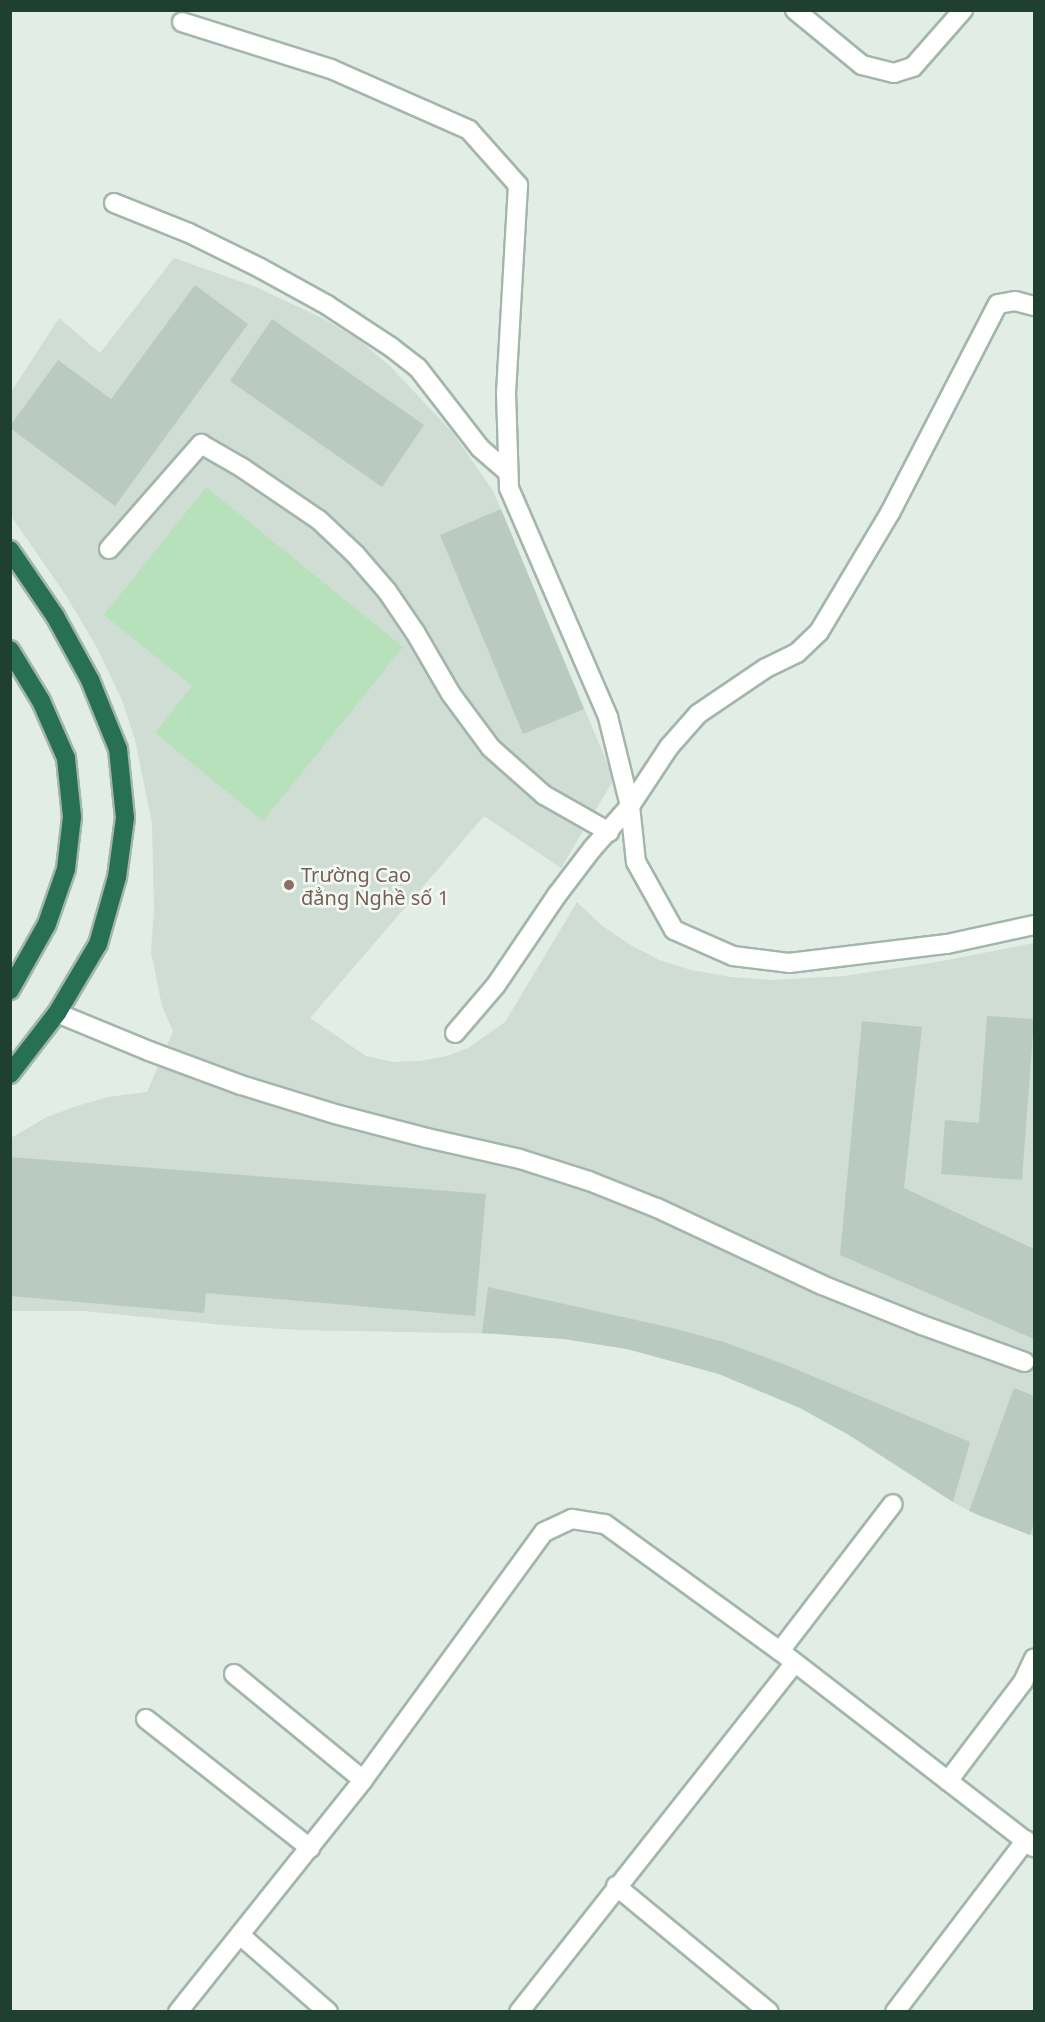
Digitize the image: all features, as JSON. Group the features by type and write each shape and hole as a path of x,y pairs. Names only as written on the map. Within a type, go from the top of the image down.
{"highway":[{"path":"10,550 55,616 90,680 118,749 125,818 117,877 98,944 57,1013 10,1074"},
{"path":"10,650 41,702 66,758 72,817 66,869 47,924 10,990"}],"street":[{"path":"795,10 862,65 894,73 913,68 963,10"},
{"path":"182,22 331,69 469,130 518,184 506,392 509,488 608,717 630,806 636,862 674,930 733,956 779,963 816,962 947,944 1035,925"},
{"path":"114,202 189,233 260,268 327,305 391,347 418,368 480,448 508,472"},
{"path":"455,1033 496,985 557,895 592,849 630,806 669,747 698,714 766,668 797,653 819,632 890,513 998,304 1015,300 1035,306"},
{"path":"109,549 201,444 303,509 355,554 387,591 470,722 507,764 544,795 609,832"},
{"path":"57,1013 149,1051 241,1085 427,1138 520,1159 589,1181 657,1208 822,1285 922,1325 1025,1362"},
{"path":"780,1651 893,1504"},
{"path":"178,2012 363,1780 544,1532 572,1519 605,1524 780,1651 1030,1843 895,2012"},
{"path":"948,1781 1023,1682 1035,1658"},
{"path":"519,2012 794,1664"},
{"path":"234,1674 363,1780"},
{"path":"146,1719 310,1848"},
{"path":"616,1887 769,2012"},
{"path":"240,1935 328,2012"}],"shaded area":[{"name":"Trường Cao đẳng Nghề số 1","path":"174,258 256,287 324,319 359,340 390,366 453,433 493,491 614,779 561,868 484,816 310,1018 366,1056 393,1062 420,1061 447,1056 468,1048 505,1022 577,902 601,925 629,944 659,960 691,970 731,977 772,980 844,976 937,962 1034,943 1034,1536 979,1516 953,1502 849,1435 800,1408 719,1374 627,1349 515,1334 300,1330 84,1311 11,1311 11,1138 47,1117 77,1106 108,1097 147,1092 173,1031 162,1006 151,952 154,909 152,823 135,740 122,700 96,646 65,594 11,516 11,392 59,318 100,353"}],"green space":[{"path":"206,487 403,647 263,821 155,733 192,686 104,615"}],"building":[{"path":"195,285 248,324 115,506 10,426 58,360 111,399"},
{"path":"272,319 424,425 382,487 230,381"},
{"path":"501,509 584,709 523,734 440,535"},
{"path":"987,1016 1034,1019 1022,1180 941,1174 945,1120 979,1123"},
{"path":"862,1021 922,1027 904,1188 1034,1249 1034,1339 840,1255"},
{"path":"10,1157 486,1194 475,1316 206,1293 204,1313 10,1296"},
{"path":"488,1287 672,1328 724,1342 786,1365 970,1442 953,1502 849,1435 800,1408 719,1374 627,1349 564,1339 482,1333"},
{"path":"1014,1388 1034,1396 1034,1522 1030,1535 969,1511"}],"place":[{"name":"Trường Cao đẳng Nghề số 1","path":"289,885"}]}
